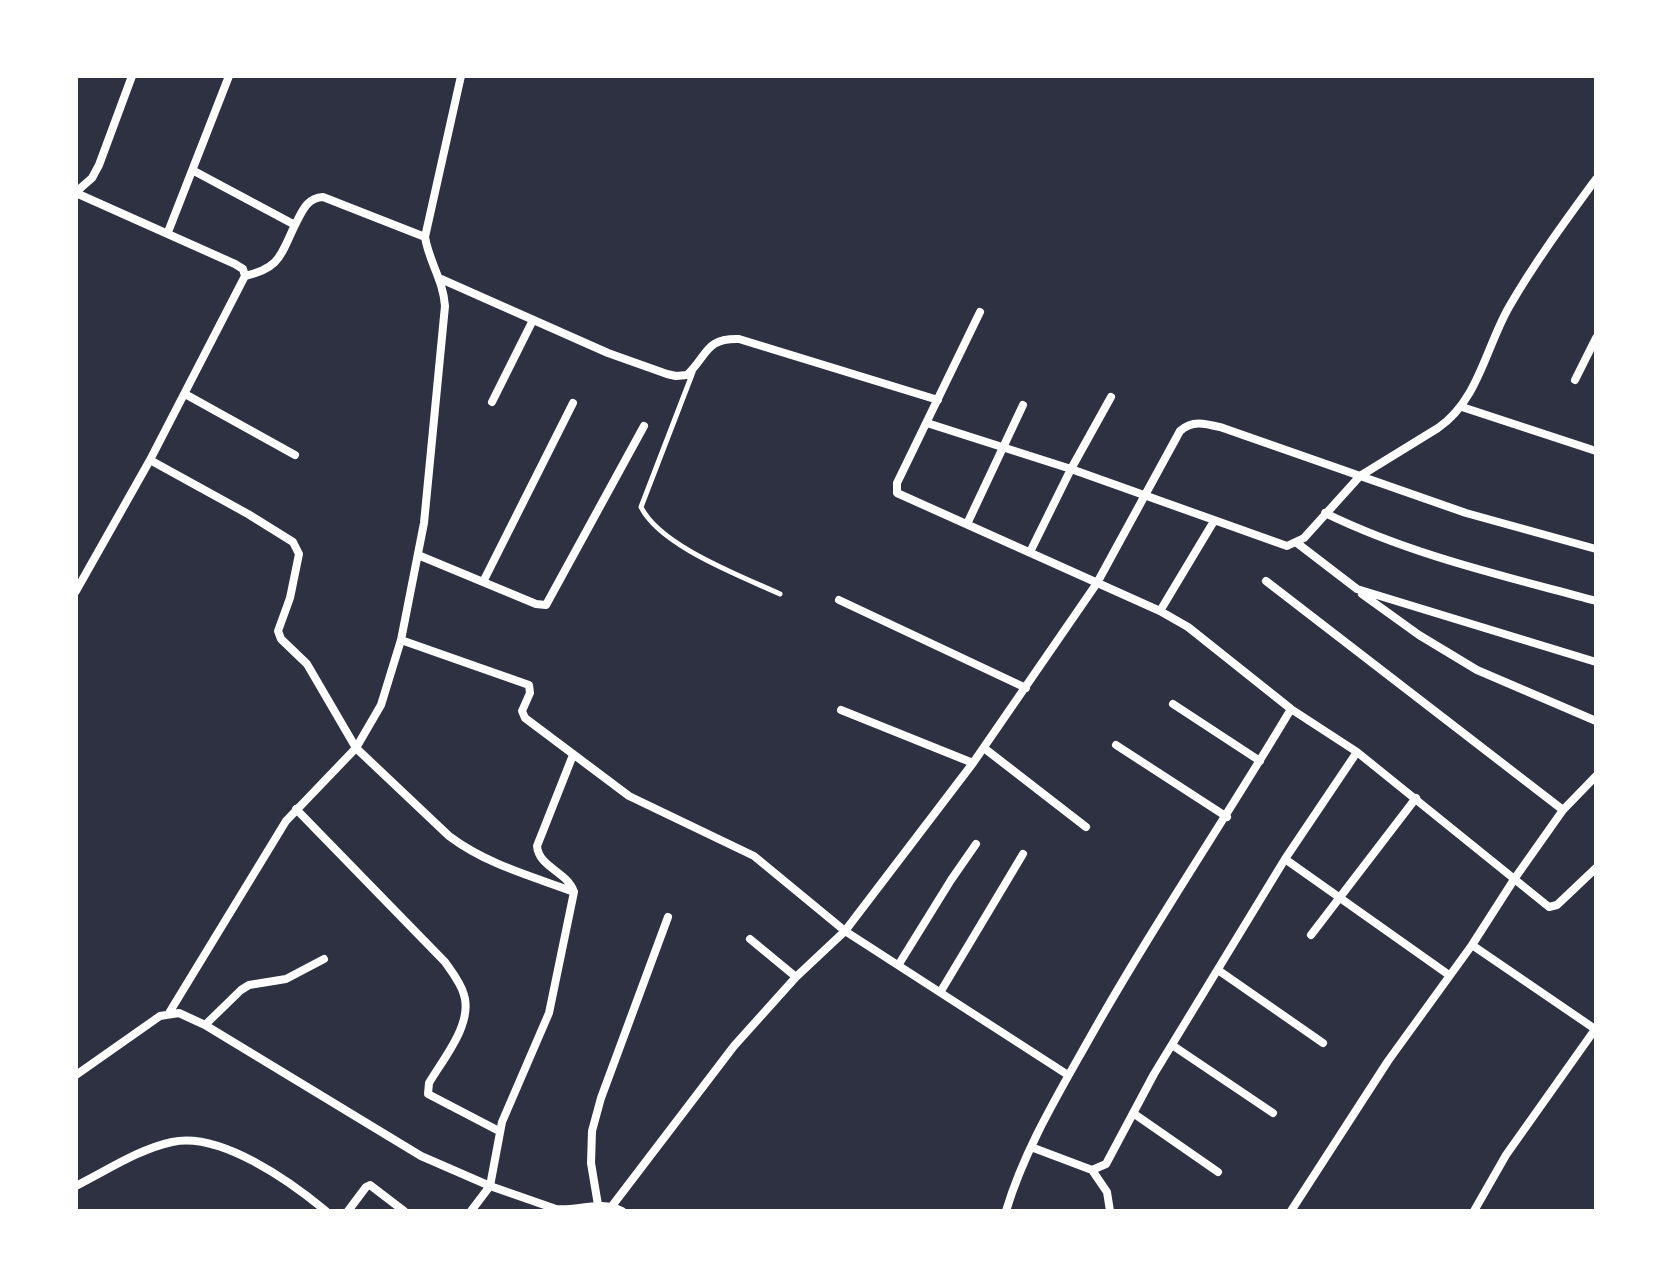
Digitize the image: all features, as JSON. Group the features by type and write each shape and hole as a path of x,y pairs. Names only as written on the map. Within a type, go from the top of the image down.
{"street":[{"path":"76,591 150,460 245,276 243,269 235,264 76,193 92,178 99,165 132,76"},
{"path":"168,232 229,76"},
{"path":"169,1013 237,898 296,809 356,748 381,705 401,640 427,498 445,306 441,279 427,250 425,237 461,76"},
{"path":"194,171 295,225"},
{"path":"927,423 1071,469 1279,545 1297,543 1360,476 1450,420 1462,407 1507,311 1530,272 1596,179"},
{"path":"245,276 264,272 273,266 308,202 314,198 323,197 425,237"},
{"path":"441,279 608,353 667,374 687,375 717,341 739,339 938,400"},
{"path":"980,312 895,488 903,498 1160,611 1203,638 1291,709 1357,752 1416,798 1545,905 1553,908 1596,868"},
{"path":"492,402 533,320"},
{"path":"1575,380 1596,338"},
{"path":"185,394 295,455"},
{"path":"1030,552 1111,397"},
{"path":"483,582 573,403"},
{"path":"967,524 1023,405"},
{"path":"1462,407 1596,451"},
{"path":"612,1206 734,1046 796,977 845,931 973,763 1097,583 1180,431 1193,422 1223,428 1487,520 1596,549"},
{"path":"418,555 542,606 550,601 644,426"},
{"path":"150,460 293,542 299,554 290,598 278,631 281,639 307,664 356,748 465,848 488,860 574,892"},
{"path":"1325,513 1363,531 1435,557 1596,601"},
{"path":"1160,611 1214,521"},
{"path":"1297,543 1419,635 1477,670 1596,721"},
{"path":"1266,581 1563,810"},
{"path":"1357,589 1596,662"},
{"path":"839,600 1026,688"},
{"path":"401,640 529,685 531,688 523,716 573,755 641,802 754,856 845,931 1068,1075"},
{"path":"1173,704 1260,761"},
{"path":"1006,1211 1021,1167 1068,1075 1291,709"},
{"path":"841,710 973,763"},
{"path":"1116,745 1227,817"},
{"path":"984,748 1086,827"},
{"path":"1092,1170 1106,1164 1172,1045 1285,859 1357,752"},
{"path":"471,1211 490,1186 499,1131 549,1013 574,892 568,880 540,858 537,846 573,755"},
{"path":"1291,1211 1388,1061 1472,945 1515,878 1563,810 1596,776"},
{"path":"1311,935 1416,798"},
{"path":"296,809 445,962 458,981 465,997 464,1021 429,1083 428,1094 499,1131"},
{"path":"899,964 976,844"},
{"path":"941,991 1023,854"},
{"path":"1285,859 1449,975"},
{"path":"598,1205 591,1163 592,1131 601,1098 668,917"},
{"path":"750,939 796,977"},
{"path":"1472,945 1596,1029 1506,1155 1474,1211"},
{"path":"205,1025 249,985 286,979 324,959"},
{"path":"1218,970 1323,1043"},
{"path":"76,1075 160,1016 169,1013 186,1015 421,1156 546,1206 568,1210 598,1205 612,1206 622,1211"},
{"path":"1172,1045 1273,1113"},
{"path":"1133,1113 1218,1172"},
{"path":"76,1186 168,1143 194,1141 234,1152 259,1165 326,1211"},
{"path":"1031,1147 1092,1170 1107,1192 1110,1211"},
{"path":"348,1211 370,1185 404,1211"}],"lane":[{"path":"694,368 641,507 674,541 780,594"}]}
